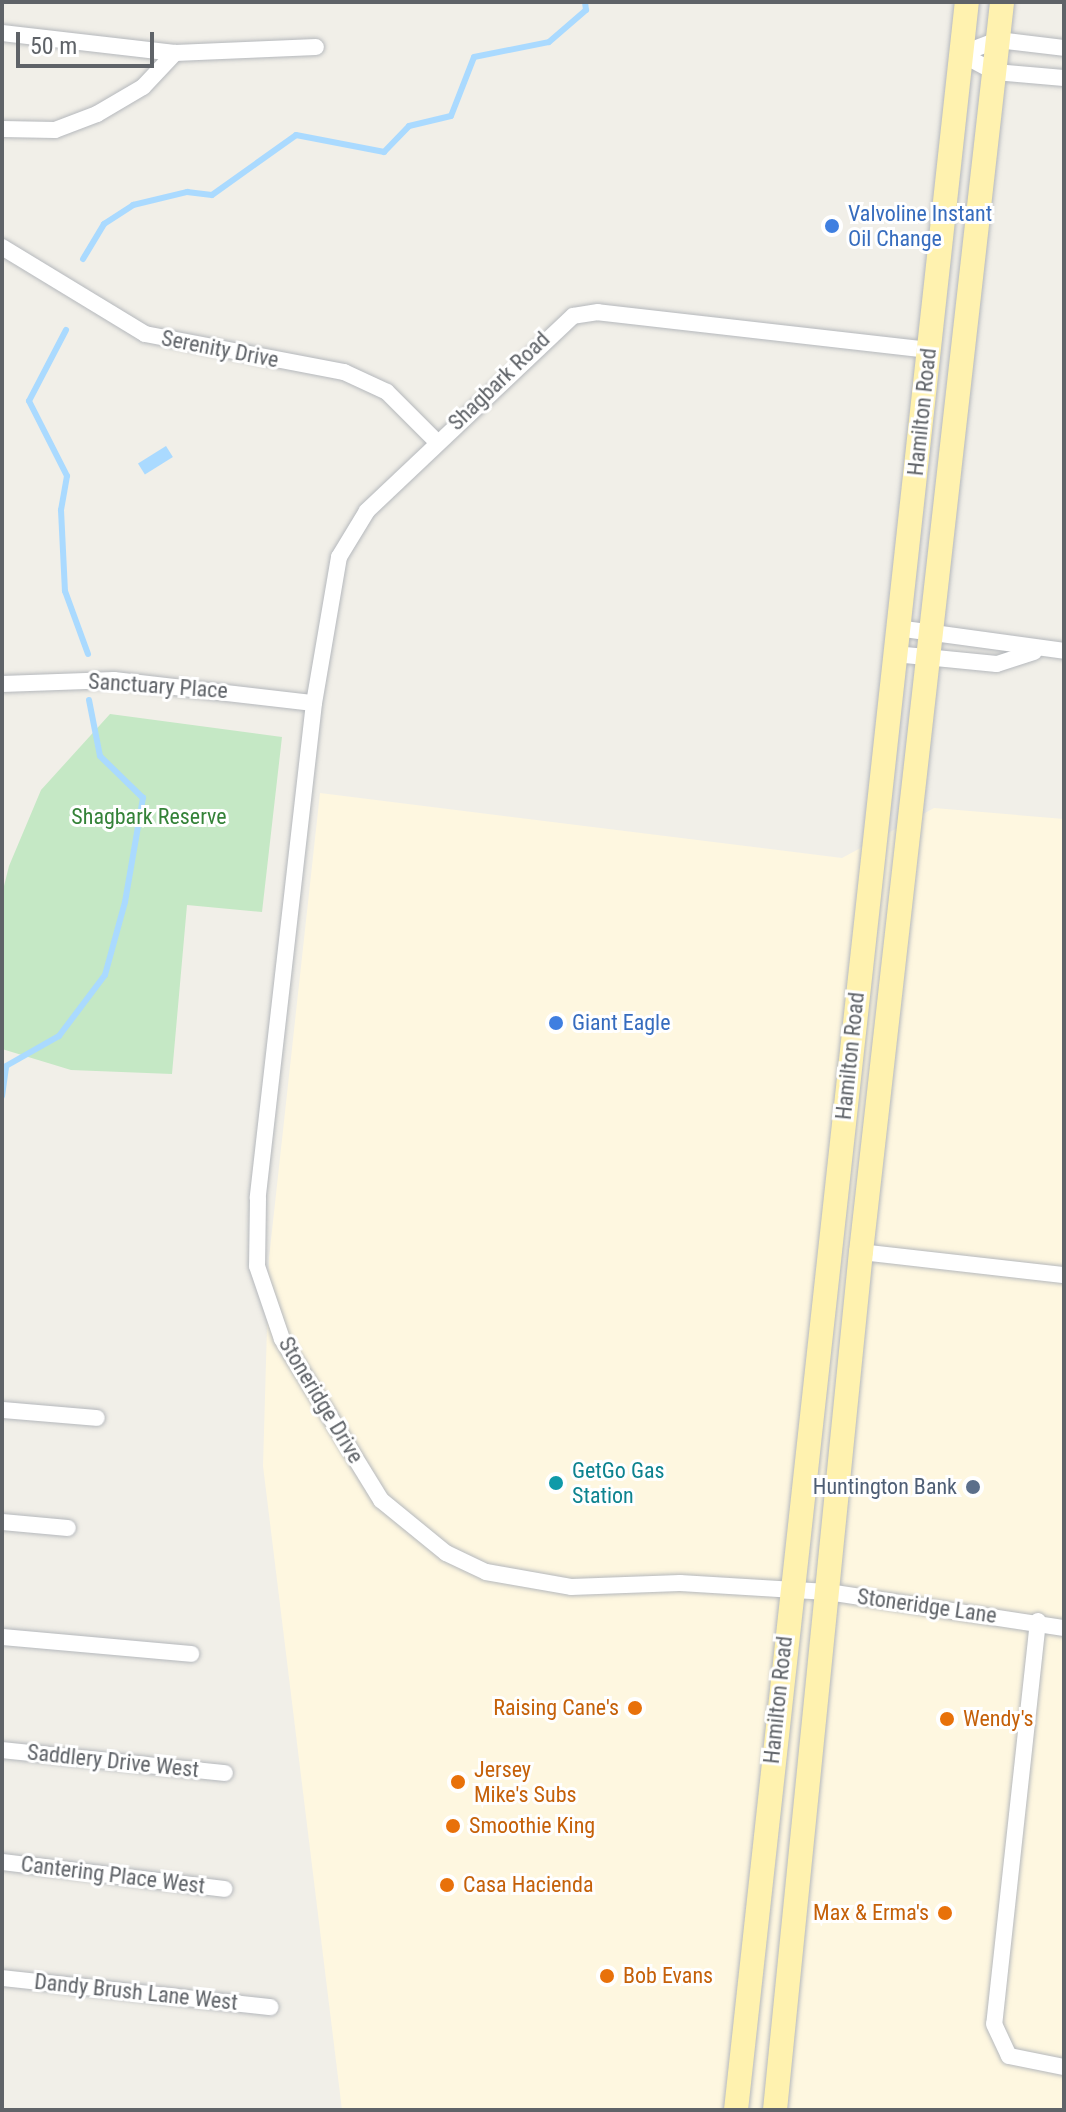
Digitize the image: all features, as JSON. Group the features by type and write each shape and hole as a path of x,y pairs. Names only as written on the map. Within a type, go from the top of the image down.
{"main road":[{"name":"Hamilton Road","path":"736,2110 790,1589 967,2"},
{"name":"Hamilton Road","path":"775,2110 861,1252 1002,2"}],"street":[{"path":"2,33 175,53 316,47"},
{"path":"961,54 998,40 1064,48"},
{"path":"2,129 55,130 97,114 143,87 175,53"},
{"path":"961,54 995,72 1064,78"},
{"name":"Serenity Drive","path":"2,247 145,334 344,372 387,392 437,442"},
{"name":"Shagbark Road","path":"305,771 342,547 367,511 573,316 598,312 929,350"},
{"path":"897,628 1036,651 1064,651"},
{"path":"895,654 997,664 1036,651"},
{"name":"Sanctuary Place","path":"2,684 114,680 314,703"},
{"name":"Stoneridge Drive","path":"305,771 258,1198 257,1266 282,1339 381,1500 446,1553 523,1582 790,1589"},
{"path":"861,1252 1064,1275"},
{"path":"2,1410 97,1418"},
{"path":"2,1522 68,1528"},
{"name":"Stoneridge Lane","path":"790,1589 1038,1621 1064,1628"},
{"path":"1038,1621 994,2024 997,2044 1009,2056 1064,2067"},
{"path":"2,1637 191,1654"},
{"name":"Saddlery Drive West","path":"2,1750 225,1773"},
{"name":"Cantering Place West","path":"2,1862 224,1889"},
{"name":"Dandy Brush Lane West","path":"2,1978 270,2007"}],"shaded area":[{"path":"320,793 842,858 934,808 1064,819 1064,2110 342,2110 263,1466 269,1258"}],"green space":[{"name":"Shagbark Reserve","path":"110,714 282,737 262,912 187,905 172,1074 71,1070 2,1049 2,894 9,866 41,790"}],"water":[{"path":"166,446 173,457 145,475 138,463"}],"waterway":[{"path":"83,259 104,224 133,205 187,192 212,195 296,135 384,152 409,126 451,116 474,57 549,42 586,10 585,2"},
{"path":"66,330 29,401 67,476 61,510 65,591 88,654"},
{"path":"2,1096 6,1066 59,1036 105,975 125,902 143,798 100,756 89,700"}],"place":[{"name":"Valvoline Instant Oil Change","path":"832,226"},
{"name":"Giant Eagle","path":"556,1023"},
{"name":"GetGo Gas Station","path":"556,1483"},
{"name":"Huntington Bank","path":"973,1487"},
{"name":"Raising Cane's","path":"635,1708"},
{"name":"Wendy's","path":"947,1719"},
{"name":"Jersey Mike's Subs","path":"458,1782"},
{"name":"Smoothie King","path":"453,1826"},
{"name":"Casa Hacienda","path":"447,1885"},
{"name":"Max & Erma's","path":"945,1913"},
{"name":"Bob Evans","path":"607,1976"}]}
